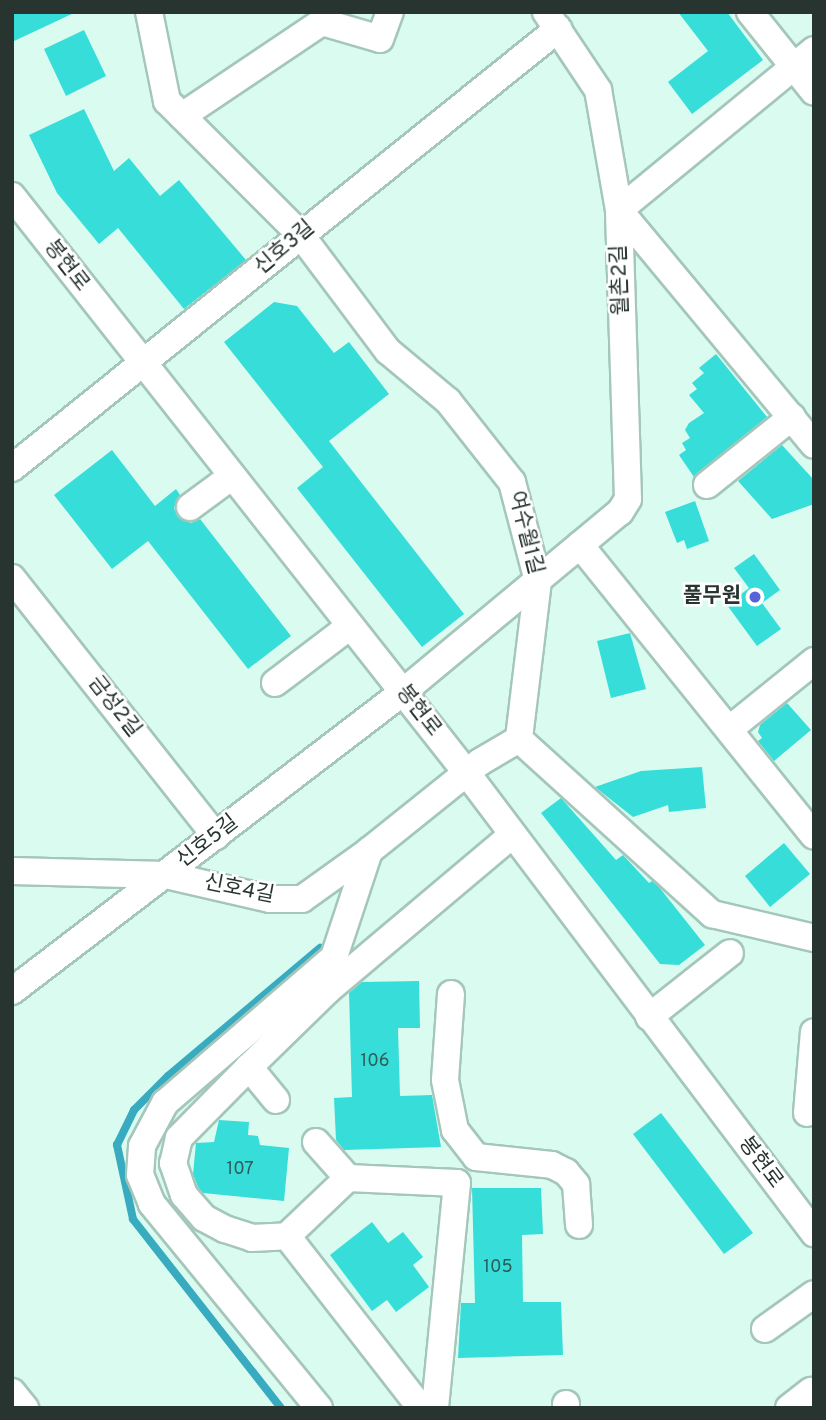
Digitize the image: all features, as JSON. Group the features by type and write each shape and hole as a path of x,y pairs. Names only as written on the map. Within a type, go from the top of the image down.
{"street":[{"path":"182,116 322,22 380,39 390,12"},
{"path":"750,12 814,92"},
{"name":"여수월1길","path":"155,16 167,101 300,234 388,351 448,401 512,482 538,581 519,739"},
{"name":"월촌2길","path":"538,581 620,512 628,499 619,210 598,90 552,20"},
{"name":"신호3길","path":"12,468 144,365 552,20"},
{"path":"814,50 619,210 814,445"},
{"name":"봉현로","path":"12,196 466,772 814,1233"},
{"path":"707,485 792,417"},
{"path":"190,507 232,476"},
{"path":"580,545 731,728 814,836"},
{"name":"금성2길","path":"12,579 216,836"},
{"name":"신호5길","path":"13,989 403,692 538,581"},
{"path":"275,683 350,626"},
{"path":"731,728 814,661"},
{"path":"519,739 712,914 814,938"},
{"name":"신호4길","path":"12,871 166,875 270,899 302,899 369,851 466,772 519,739"},
{"path":"348,1178 287,1236 253,1238 204,1218 184,1195 173,1163 179,1138 328,990 512,835"},
{"path":"319,1408 152,1204 140,1175 142,1146 165,1103 334,957 369,851"},
{"path":"649,1017 730,953"},
{"path":"451,994 445,1080 455,1130 476,1157 552,1165 566,1172 576,1184 579,1225"},
{"path":"807,1113 814,1032"},
{"path":"249,1067 276,1100"},
{"path":"316,1142 348,1178 457,1183"},
{"path":"435,1408 457,1183 476,1157"},
{"path":"287,1236 421,1408"},
{"path":"765,1329 814,1294"},
{"path":"789,1408 811,1391"},
{"path":"12,1392 25,1408"}],"building":[{"path":"12,12 76,12 12,42"},
{"path":"678,12 727,12 763,60 692,114 668,82 708,51"},
{"path":"84,30 106,76 66,96 44,49"},
{"path":"84,109 114,171 129,158 160,196 179,180 246,260 184,309 118,228 99,244 57,193 29,135"},
{"path":"274,302 297,306 334,353 349,342 389,394 329,441 464,614 422,647 297,488 323,467 224,342"},
{"path":"716,354 767,417 694,477 679,455 686,450 682,443 690,438 685,430 689,423 704,413 689,395 697,389 692,383 704,373 699,368"},
{"path":"782,445 814,480 814,504 772,519 738,481"},
{"path":"112,450 155,506 176,489 180,495 174,508 178,517 191,523 200,519 291,636 248,669 148,541 112,569 54,495"},
{"path":"695,501 709,541 687,549 684,540 677,543 665,512"},
{"name":"풀무원","path":"754,554 780,590 762,603 781,629 757,646 727,605 749,588 734,568"},
{"path":"630,633 646,689 611,698 597,641"},
{"path":"787,703 811,730 774,761 758,741 762,738 758,732 760,725"},
{"path":"702,767 706,808 669,812 668,805 633,817 595,787 641,771"},
{"path":"561,798 616,860 623,855 649,883 652,881 659,887 705,945 679,965 660,964 541,813"},
{"path":"784,843 810,874 770,907 745,876"},
{"path":"419,981 420,1028 398,1028 400,1096 432,1095 441,1147 344,1150 336,1140 334,1098 352,1097 349,993 362,982"},
{"path":"661,1113 753,1233 724,1254 633,1134"},
{"path":"219,1120 249,1122 248,1135 258,1136 260,1145 289,1148 284,1201 203,1193 198,1187 193,1174 196,1143 214,1142"},
{"path":"472,1188 541,1188 543,1234 522,1235 523,1302 561,1302 563,1355 458,1358 461,1303 475,1303"},
{"path":"372,1222 388,1243 403,1232 423,1257 413,1265 429,1287 396,1312 387,1300 372,1311 330,1255"}],"waterway":[{"path":"281,1408 133,1219 117,1145 134,1110 168,1076 320,948"}],"place":[{"name":"풀무원","path":"755,597"}]}
